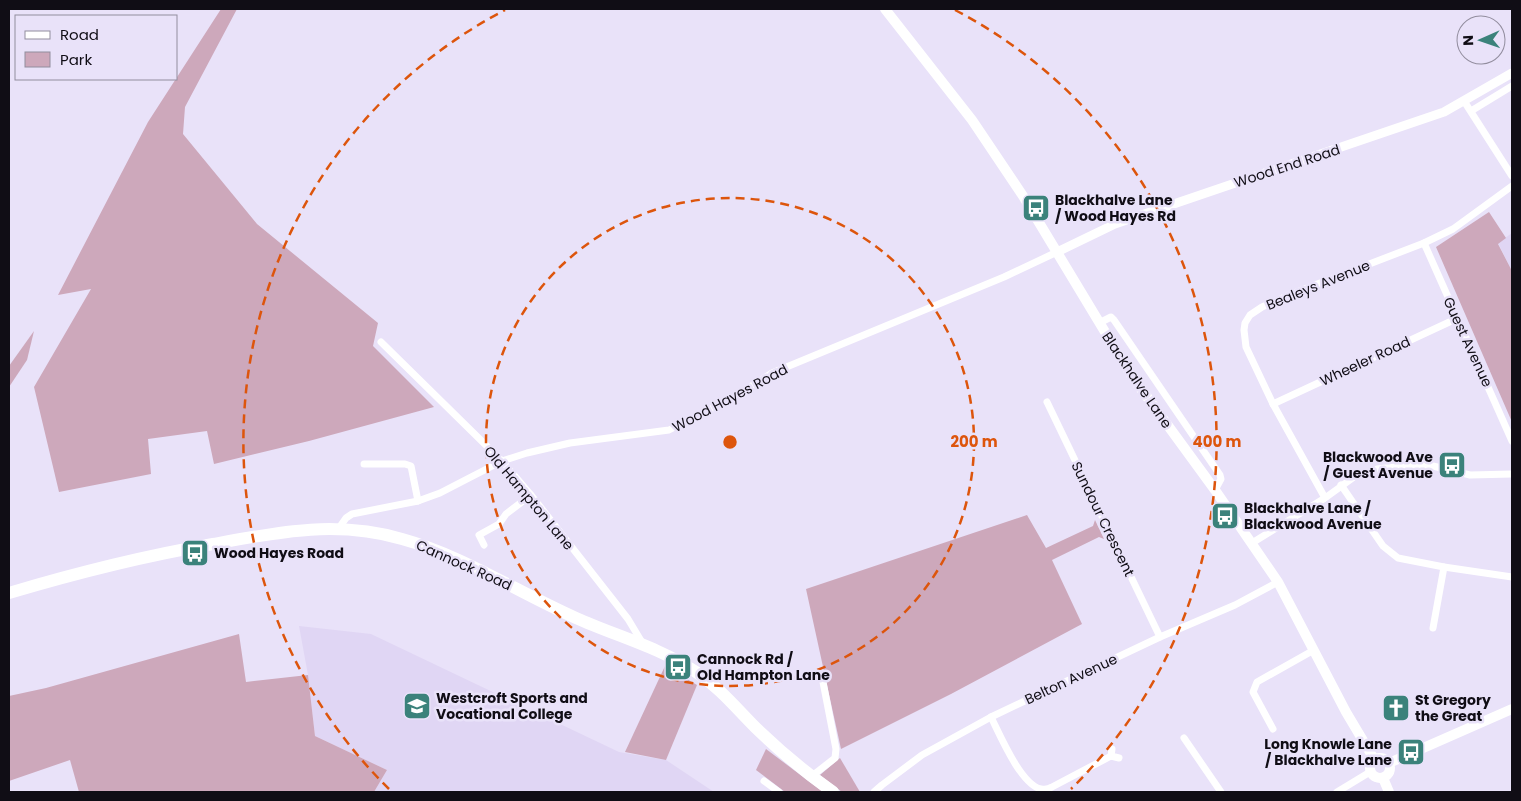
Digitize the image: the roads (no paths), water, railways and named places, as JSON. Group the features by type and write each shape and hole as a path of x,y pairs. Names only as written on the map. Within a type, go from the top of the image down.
{"highway":[{"name":"Cannock Road","path":"9,593 81,572 185,549 294,530 339,528 392,536 449,555 576,618 676,659 716,686 771,742 833,792"}],"main road":[{"name":"Blackhalve Lane","path":"885,9 972,120 1023,196 1131,375 1215,490 1278,582 1346,712 1374,759"},
{"path":"1389,763 1512,709"},
{"path":"1384,778 1375,777 1370,772 1370,764 1374,759 1382,758 1389,763"},
{"path":"1384,778 1389,772 1389,763"},
{"path":"1384,778 1390,792"}],"street":[{"name":"Wood End Road","path":"1057,252 1115,224 1393,131 1444,112 1512,73"},
{"path":"1471,111 1512,86"},
{"path":"1464,100 1512,176"},
{"name":"Bealeys Avenue","path":"1325,498 1273,404 1246,347 1244,330 1250,315 1262,307 1294,293 1424,243 1453,229 1512,186"},
{"name":"Guest Avenue","path":"1424,243 1512,441"},
{"name":"Wood Hayes Road","path":"339,528 346,518 352,514 418,501 440,493 502,462 527,452 570,443 669,430 734,397 772,373 1004,277 1057,252"},
{"path":"1099,323 1111,318 1114,320 1220,475 1221,479 1215,490"},
{"name":"Wheeler Road","path":"1273,404 1458,318"},
{"name":"Old Hampton Lane","path":"381,342 502,462 531,495 628,619 643,644"},
{"name":"Sundour Crescent","path":"1047,402 1160,637"},
{"path":"364,464 406,464 411,466 418,501"},
{"path":"1252,543 1325,498 1354,477 1378,469 1404,465 1433,466 1480,476 1512,474"},
{"path":"1341,485 1383,546 1388,552 1398,558 1512,577"},
{"path":"484,545 479,535 499,524 506,514 531,495"},
{"path":"1432,628 1444,567"},
{"name":"Belton Avenue","path":"874,792 922,755 990,717 1160,637 1235,605 1278,582"},
{"path":"1273,729 1253,692 1257,682 1314,650"},
{"path":"812,776 835,758 836,749 822,682"},
{"path":"990,717 1023,775 1041,789 1046,790 1114,754"},
{"path":"1184,738 1220,792"},
{"path":"1337,792 1370,772"},
{"path":"764,781 779,792"}],"place":[{"name":"Blackhalve Lane / Wood Hayes Rd","path":"1036,208"},
{"name":"Blackwood Ave / Guest Avenue","path":"1452,465"},
{"name":"Blackhalve Lane / Blackwood Avenue","path":"1225,516"},
{"name":"Wood Hayes Road","path":"195,553"},
{"name":"Cannock Rd / Old Hampton Lane","path":"678,667"},
{"name":"Westcroft Sports and Vocational College","path":"417,706"},
{"name":"St Gregory the Great","path":"1396,708"},
{"name":"Long Knowle Lane / Blackhalve Lane","path":"1411,752"}]}
